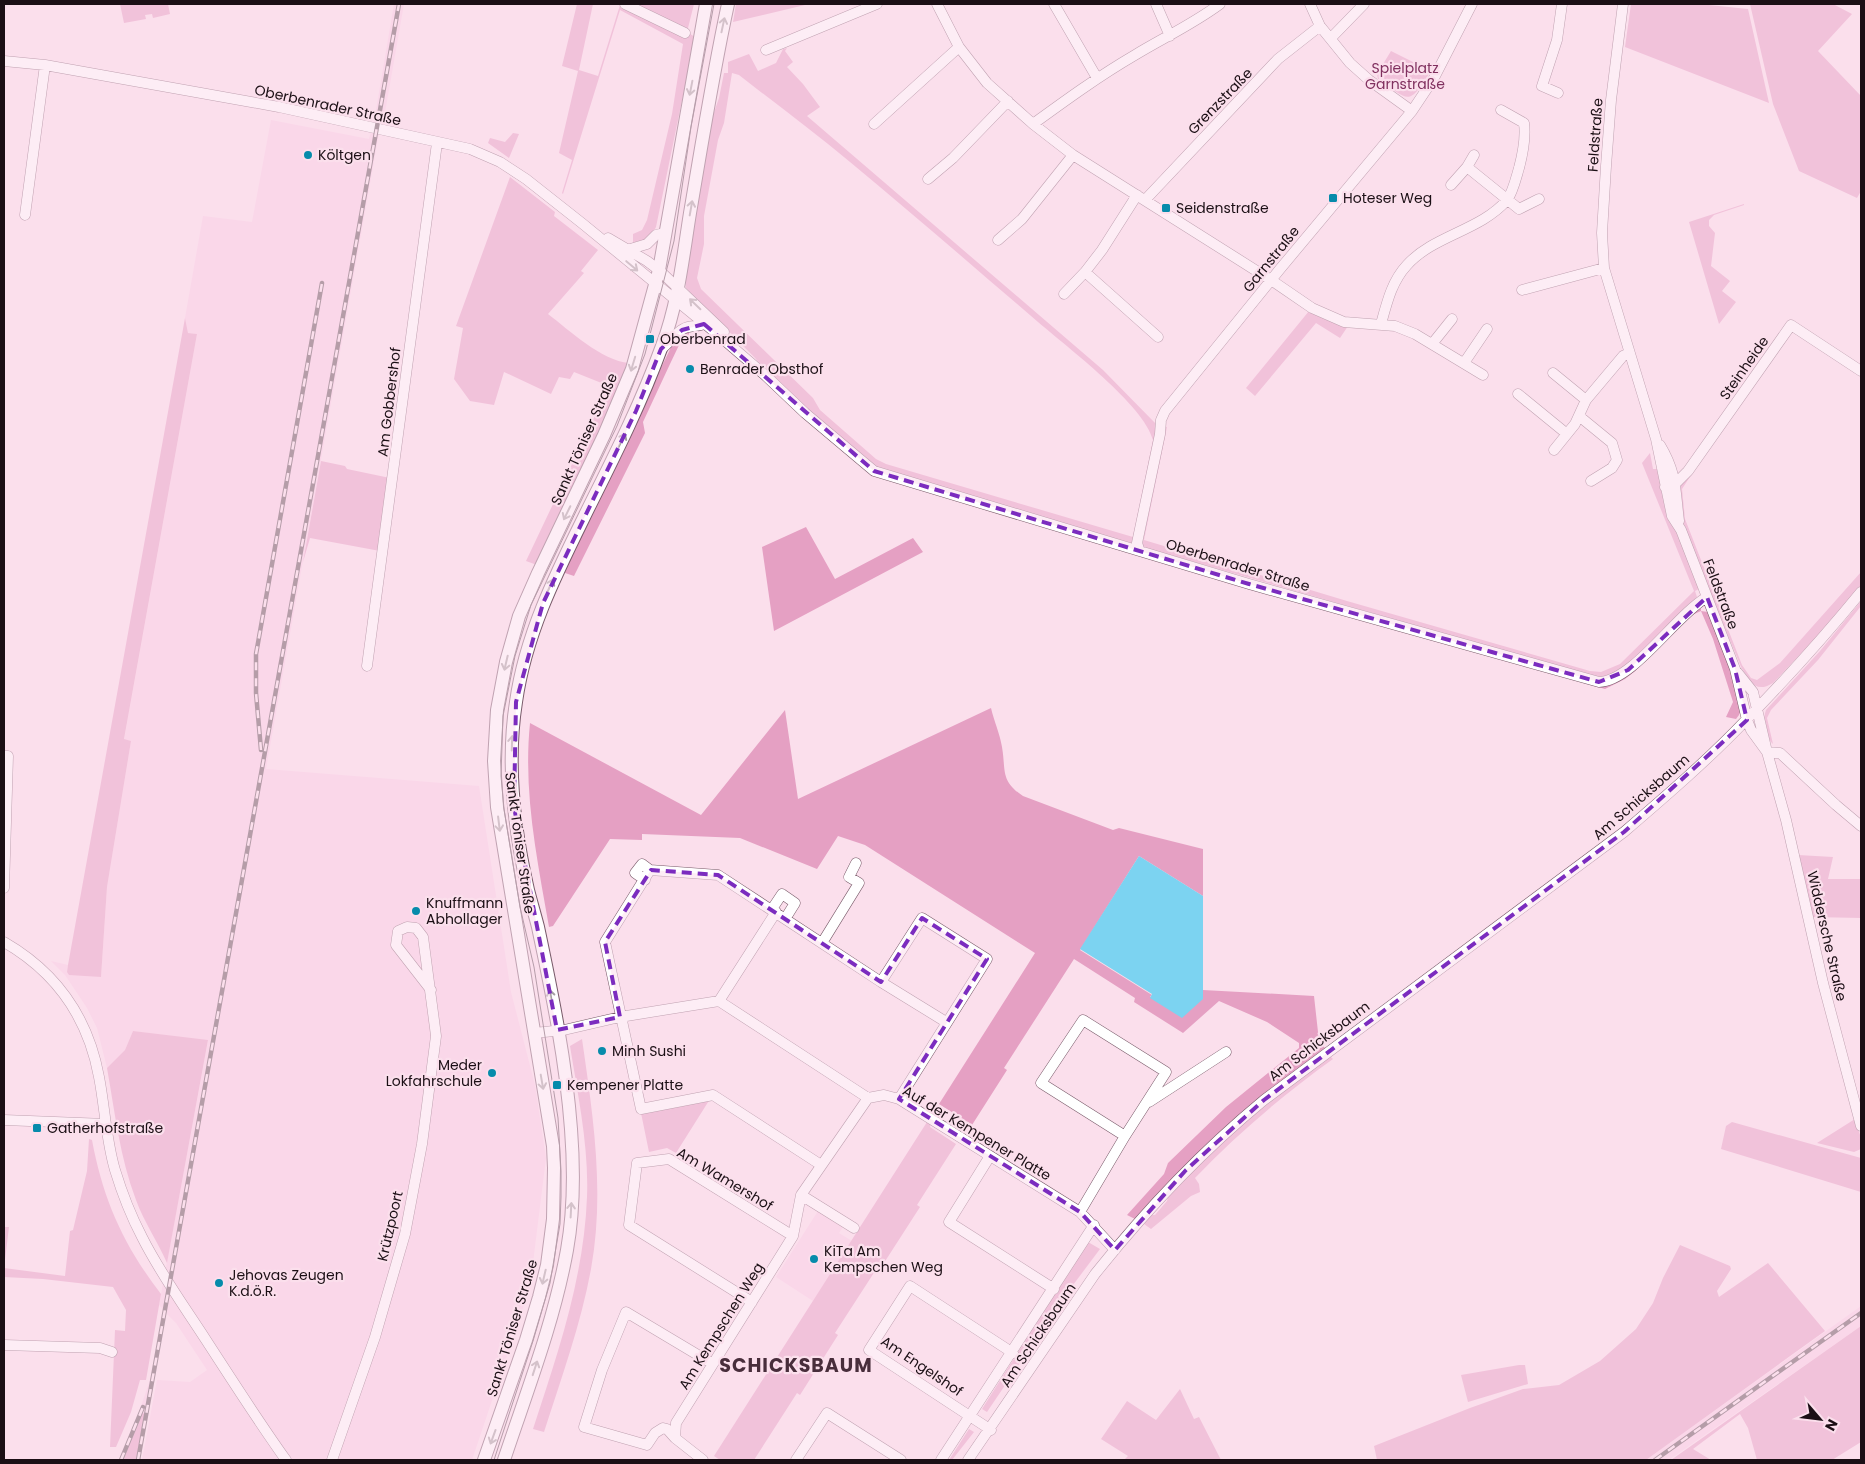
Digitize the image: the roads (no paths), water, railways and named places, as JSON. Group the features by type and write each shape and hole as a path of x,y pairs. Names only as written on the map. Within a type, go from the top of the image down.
{"main road":[{"name":"Sankt Töniser Straße","path":"484,1460 540,1297 551,1241 554,1191 554,1161 497,807 495,740 501,686 512,640 528,594 620,400 632,369 659,270 706,4"},
{"name":"Sankt Töniser Straße","path":"504,1460 555,1305 568,1246 572,1193 571,1128 558,1030 537,923 528,888 514,807 512,753 516,702 528,646 543,604 636,411 661,348 676,294 728,4"}],"street":[{"path":"625,4 685,34"},
{"path":"766,50 877,4"},
{"path":"937,4 959,47 987,83 1033,124 1073,154 1312,308 1344,322 1395,326 1415,334 1483,375"},
{"path":"1054,4 1097,78"},
{"path":"1156,4 1170,36"},
{"path":"1033,124 1097,78 1170,36 1220,4"},
{"path":"1310,4 1320,26 1350,63 1369,80 1412,110"},
{"path":"1331,38 1364,4"},
{"name":"Garnstraße","path":"1139,549 1137,543 1160,434 1161,420 1165,411 1412,110 1434,78 1472,4"},
{"path":"1558,93 1542,86 1557,40 1562,4"},
{"name":"Feldstraße","path":"1622,4 1611,100 1606,166 1602,233 1604,268 1656,439 1672,516 1680,530 1735,669 1747,720 1751,730 1766,752"},
{"name":"Grenzstraße","path":"1141,197 1278,59 1320,26"},
{"path":"874,124 959,47"},
{"name":"Oberbenrader Straße","path":"4,61 45,65 279,107 470,149 486,155 526,179 655,284 676,294 750,357 766,376"},
{"path":"25,215 45,65"},
{"path":"928,179 953,158 1008,101"},
{"path":"1381,324 1392,286 1406,265 1423,250 1483,219 1507,200 1515,182 1526,134 1524,123 1500,110"},
{"name":"Am Gobbershof","path":"367,666 437,142"},
{"path":"998,240 1022,219 1073,154"},
{"path":"1451,185 1467,167 1474,155"},
{"path":"1467,167 1519,209 1539,199"},
{"path":"1064,294 1085,272 1141,197"},
{"name":"Oberbenrader Straße","path":"582,224 647,261 659,270 676,294 704,324 766,376 804,413 874,471 994,508 1139,549 1249,584 1599,682 1611,680 1628,670 1688,612 1707,597"},
{"path":"627,250 647,244 656,235 665,233"},
{"path":"1522,290 1604,268"},
{"path":"1085,272 1158,337"},
{"path":"1432,344 1452,320"},
{"path":"661,348 669,344 676,333 689,327 704,324"},
{"name":"Steinheide","path":"1665,487 1676,483 1688,471 1791,325 1861,371"},
{"path":"1464,363 1487,329"},
{"path":"1554,450 1567,434 1586,400 1623,356 1629,353"},
{"path":"1553,373 1586,400"},
{"path":"1518,394 1567,434"},
{"path":"1578,416 1612,443 1617,460 1612,468 1591,481"},
{"name":"Feldstraße","path":"1656,439 1671,464 1676,483 1680,530"},
{"name":"Am Schicksbaum","path":"971,1458 1096,1274 1186,1170 1257,1106 1624,832 1672,791 1747,720 1819,642 1861,592"},
{"name":"Feldstraße","path":"1735,669 1753,692 1766,752"},
{"path":"1766,752 1780,753 1861,826"},
{"name":"Widdersche Straße","path":"1766,752 1786,820 1823,983 1861,1126"},
{"path":"4,756 8,756 4,888"},
{"path":"822,943 859,883 849,877 856,863"},
{"path":"822,1165 713,1095 641,1109 605,942 650,870 718,875 946,1022"},
{"path":"718,1001 774,911 782,894 796,903 786,919"},
{"path":"882,982 922,918 987,959 899,1099"},
{"name":"Krützpoort","path":"332,1460 375,1337 404,1234 422,1144 436,1036 430,990 423,937 416,928 407,927 398,931 396,944 430,990"},
{"path":"4,942 40,967 65,994 90,1042 99,1075 114,1169 142,1238 170,1284 286,1460"},
{"path":"534,1033 718,1001 868,1098"},
{"path":"1125,1136 1041,1083 1083,1020 1182,1081"},
{"path":"1145,1105 1226,1052"},
{"path":"1080,1212 1166,1072"},
{"name":"Auf der Kempener Platte","path":"868,1098 884,1095 899,1099 1080,1212 1115,1250"},
{"name":"Am Kempschen Weg","path":"675,1438 676,1423 793,1236 801,1195 868,1098"},
{"path":"4,1120 106,1124"},
{"path":"990,1156 949,1222 1054,1289"},
{"name":"Am Wamershof","path":"752,1302 629,1225 638,1163 669,1159 793,1236"},
{"path":"801,1195 854,1228"},
{"name":"Am Schicksbaum","path":"941,1460 1094,1226"},
{"name":"Am Engelshof","path":"971,1416 869,1350 910,1286 1013,1352"},
{"path":"702,1460 667,1429 663,1428 655,1432 647,1445 584,1427 602,1370 626,1312 714,1364"},
{"path":"4,1345 100,1348 112,1352"},
{"path":"796,1460 827,1412 901,1460"},
{"path":"971,1416 991,1430"}],"water":[{"path":"1139,856 1203,896 1203,999 1182,1018 1150,998 1152,994 1080,949"}],"tram line":[{"path":"494,1460 550,1283 560,1224 561,1197 558,1118 534,967 520,907 504,809 501,776 503,716 515,656 531,605 617,426 645,354 674,241 691,127 714,4"}],"railway":[{"path":"138,1460 399,4"},
{"path":"261,750 256,693 256,654 322,283"},
{"path":"1655,1460 1861,1313"},
{"path":"121,1460 143,1407"}],"place":[{"name":"Költgen","path":"308,155"},
{"name":"Hoteser Weg","path":"1333,198"},
{"name":"Seidenstraße","path":"1166,208"},
{"name":"Oberbenrad","path":"650,339"},
{"name":"Benrader Obsthof","path":"690,369"},
{"name":"Knuffmann Abhollager","path":"416,911"},
{"name":"Minh Sushi","path":"602,1051"},
{"name":"Meder Lokfahrschule","path":"492,1073"},
{"name":"Kempener Platte","path":"557,1085"},
{"name":"Gatherhofstraße","path":"37,1128"},
{"name":"KiTa Am Kempschen Weg","path":"814,1259"},
{"name":"Jehovas Zeugen K.d.ö.R.","path":"219,1283"}],"district":[{"name":"SCHICKSBAUM","path":"796,1365"}],"park label":[{"name":"Spielplatz Garnstraße","path":"1405,76"}]}
